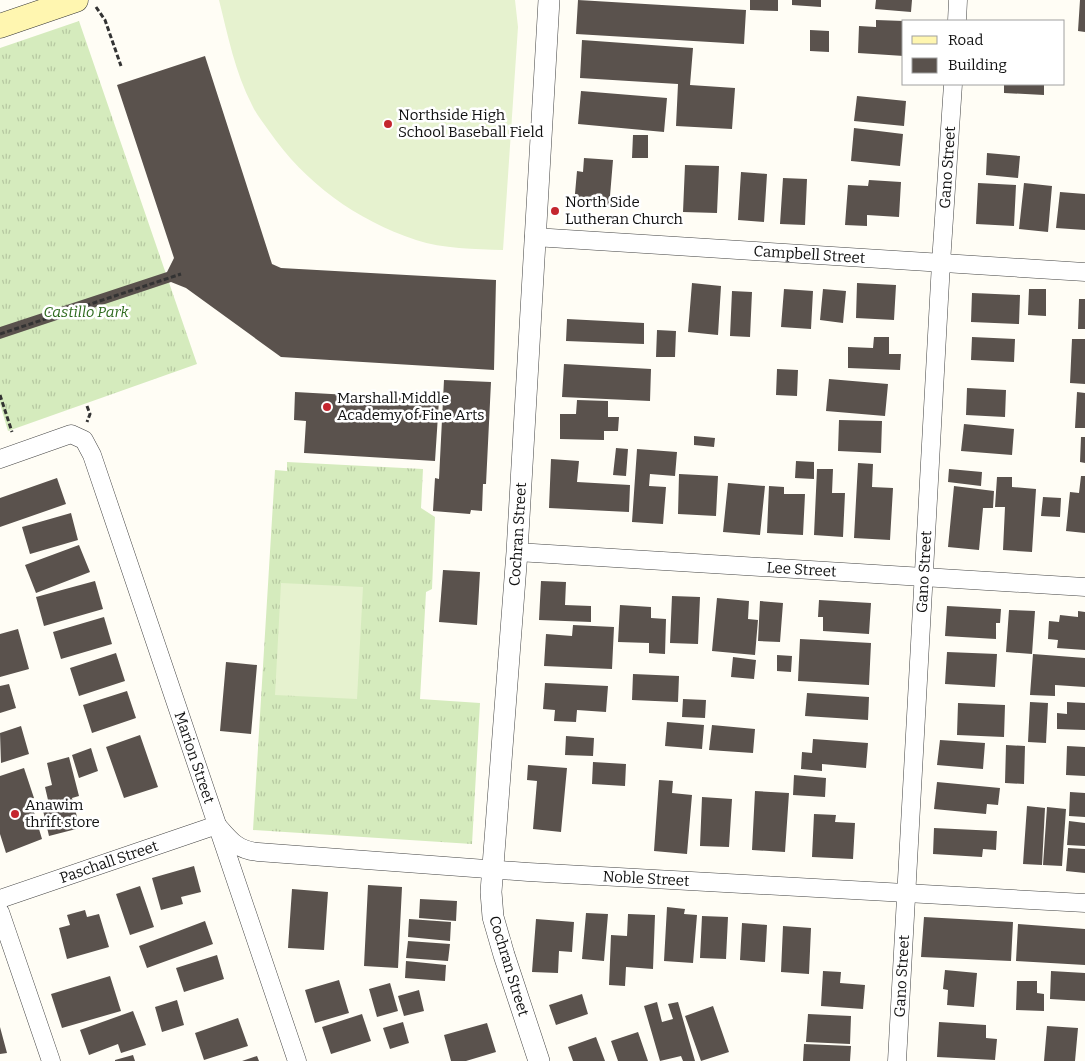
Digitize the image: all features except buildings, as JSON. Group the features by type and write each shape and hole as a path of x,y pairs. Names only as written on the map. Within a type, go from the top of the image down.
{"main road":[{"path":"0,26 76,0"}],"street":[{"name":"Cochran Street","path":"539,1061 504,955 491,904 492,869 517,552 549,0"},
{"path":"957,20 958,0"},
{"name":"Gano Street","path":"897,1061 923,577 953,85"},
{"name":"Campbell Street","path":"534,237 1085,272"},
{"name":"Marion Street","path":"0,459 71,434 84,440 92,455 297,1061"},
{"name":"Lee Street","path":"517,552 1085,587"},
{"name":"Noble Street","path":"218,825 234,844 250,851 492,869 1085,903"},
{"name":"Paschall Street","path":"0,899 218,825"},
{"path":"0,912 51,1061"}],"path":[{"path":"92,0 106,20 121,66"},
{"path":"0,334 181,274"},
{"path":"0,395 12,432"},
{"path":"86,424 90,414 87,406"}],"green space":[{"name":"Northside High School Baseball Field","path":"219,0 515,0 518,27 503,250 448,247 416,240 373,222 334,198 316,183 283,150 254,108 236,67"},
{"name":"Castillo Park","path":"79,21 197,364 8,431 0,404 0,48"},
{"path":"287,462 423,469 421,508 435,517 432,589 426,592 420,699 480,703 472,844 253,830 275,470 287,471"},
{"path":"281,583 363,587 357,699 275,695"}],"place":[{"name":"Northside High School Baseball Field","path":"388,124"},
{"name":"North Side Lutheran Church","path":"555,211"},
{"name":"Marshall Middle Academy of Fine Arts","path":"327,407"},
{"name":"Anawim thrift store","path":"15,814"}]}
